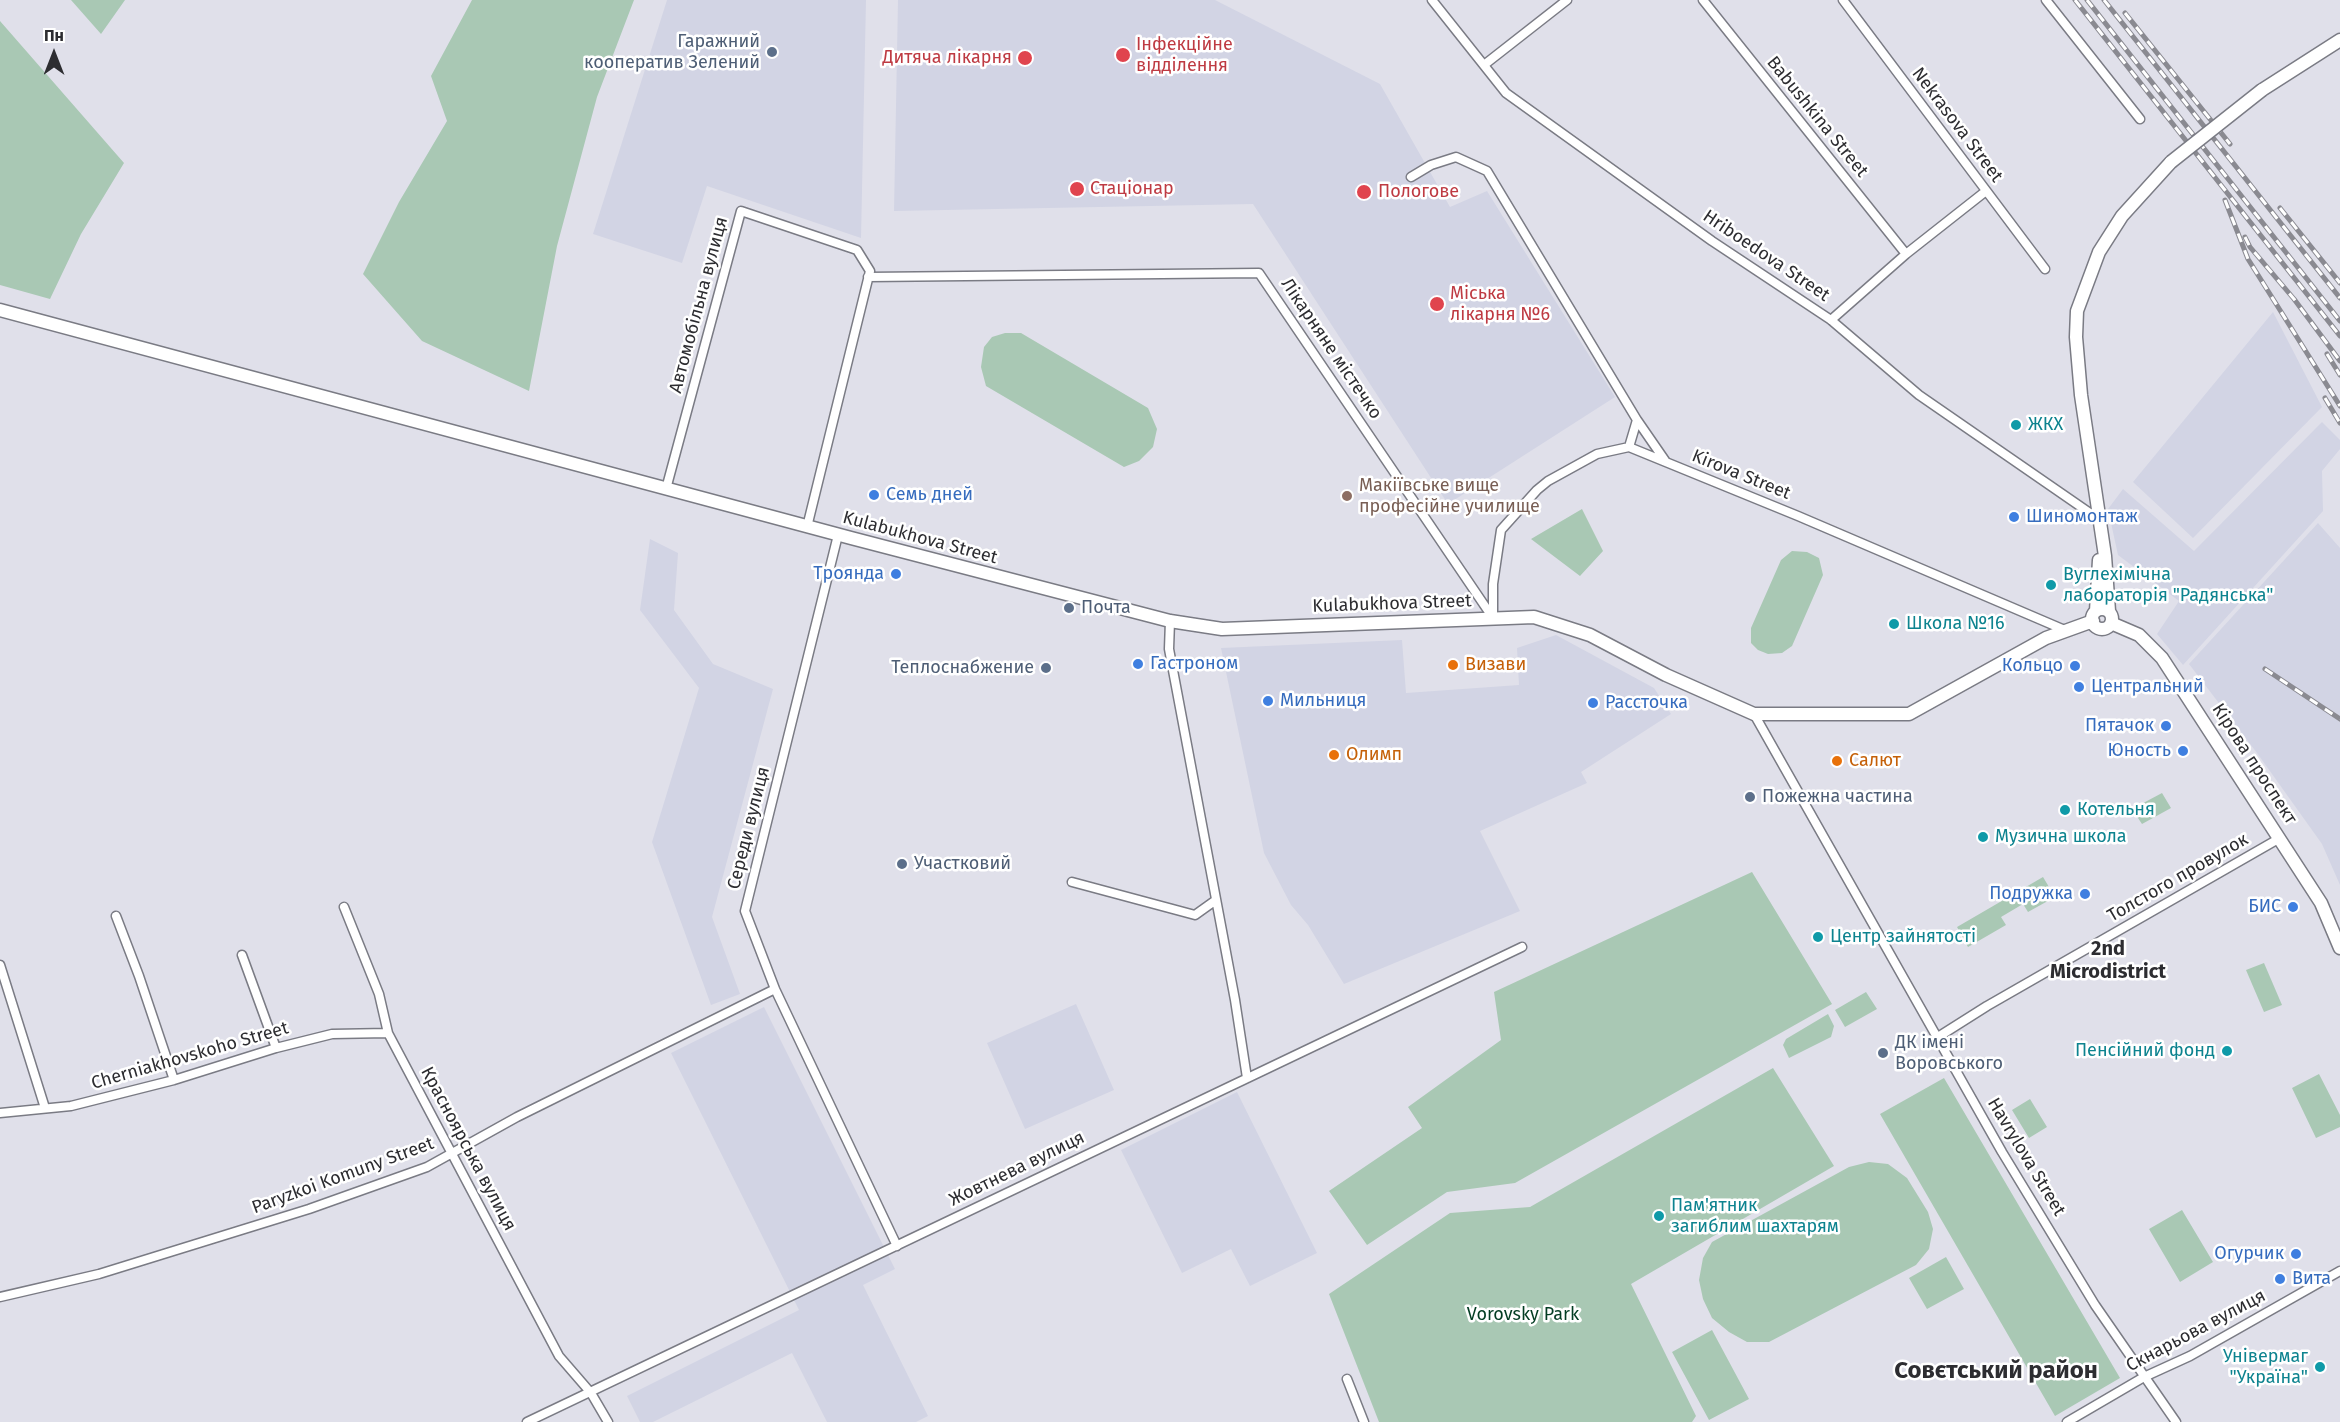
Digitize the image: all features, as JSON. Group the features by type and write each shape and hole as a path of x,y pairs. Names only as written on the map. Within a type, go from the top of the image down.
{"street":[{"name":"Hriboedova Street","path":"1432,0 1506,93 1713,241 1831,321 1919,395 2100,520"},
{"path":"1484,65 1567,0"},
{"name":"Babushkina Street","path":"1703,0 1906,254"},
{"name":"Nekrasova Street","path":"1843,0 2045,269"},
{"path":"2046,0 2140,119"},
{"path":"2102,617 2100,520 2088,450 2076,337 2077,311 2099,252 2122,216 2171,162 2262,90 2340,40"},
{"path":"1411,177 1431,165 1456,157 1487,171 1638,420 1667,462"},
{"path":"1831,321 1906,254 1986,191"},
{"name":"Автомобільна вулиця","path":"666,489 741,212 857,250 870,271 868,277"},
{"name":"Лікарняне містечко","path":"868,277 1259,273 1493,618"},
{"path":"807,527 868,277"},
{"name":"Kulabukhova Street","path":"0,310 807,527 1170,621 1222,629 1534,617 1590,635 1666,675 1754,714 1909,714 2046,638 2102,617"},
{"path":"1493,618 1493,584 1501,530 1548,481 1597,453 1629,447 1638,420"},
{"name":"Kirova Street","path":"1629,447 1808,520 2067,631"},
{"name":"Середи вулиця","path":"838,535 745,911 775,989 897,1246"},
{"name":"Кірова проспект","path":"2102,617 2139,635 2161,657 2321,903 2340,948"},
{"path":"1170,621 1169,649 1247,1078"},
{"name":"Havrylova Street","path":"1754,714 2002,1152 2095,1305 2176,1422"},
{"name":"Толстого провулок","path":"1938,1037 2280,838"},
{"path":"1072,882 1195,915 1216,900"},
{"name":"Красноярська вулиця","path":"344,907 378,994 388,1033 559,1356 591,1393"},
{"path":"116,916 174,1080"},
{"name":"Жовтнева вулиця","path":"527,1422 1522,947"},
{"path":"242,955 276,1048"},
{"path":"0,965 45,1108"},
{"name":"Paryzkoi Komuny Street","path":"0,1298 99,1274 309,1209 427,1167 667,1041 775,989"},
{"name":"Cherniakhovskoho Street","path":"0,1113 71,1106 174,1080 276,1048 332,1034 388,1033"},
{"name":"Скнарьова вулиця","path":"2067,1422 2144,1377 2190,1356 2340,1270"},
{"path":"1347,1379 1364,1422"},
{"path":"591,1393 608,1422"}],"shaded area":[{"name":"Гаражний кооператив Зелений","path":"667,0 866,0 861,238 707,186 682,263 593,234"},
{"name":"Міська лікарня №6","path":"898,0 1215,0 1380,84 1450,207 1487,191 1615,397 1448,504 1253,204 894,211"},
{"path":"2273,312 2322,407 2193,538 2133,482"},
{"path":"2322,422 2340,440 2340,449 2322,471 2323,511 2183,665 2157,634 2179,601 2118,555 2108,509 2123,489 2194,551"},
{"path":"2318,523 2340,548 2340,885 2322,844 2257,753 2189,664"},
{"path":"650,539 678,553 674,610 713,664 773,689 712,917 740,994 711,1005 652,842 699,688 640,610"},
{"path":"1556,635 1654,688 1671,714 1581,772 1587,783 1480,831 1520,911 1344,984 1308,925 1291,905 1264,853 1221,648 1402,640 1406,693 1519,685 1517,648"},
{"path":"1076,1004 1114,1090 1025,1129 987,1043"},
{"path":"764,1007 895,1269 863,1285 928,1416 916,1422 827,1422 792,1353 653,1422 640,1422 627,1396 799,1310 671,1053"},
{"path":"1237,1092 1317,1253 1250,1286 1231,1249 1182,1273 1121,1150"}],"green space":[{"path":"71,0 125,0 101,34"},
{"path":"472,0 634,0 597,97 557,246 529,391 422,341 363,274 399,202 447,121 431,76"},
{"path":"0,21 124,163 81,234 50,299 0,285"},
{"path":"1005,333 1021,333 1148,408 1157,429 1153,447 1139,461 1124,467 986,386 981,367 984,347 992,337"},
{"path":"1582,509 1603,551 1580,576 1531,539"},
{"path":"1792,551 1807,552 1819,558 1823,575 1792,646 1782,653 1768,654 1758,650 1751,643 1751,628 1781,560"},
{"path":"2162,793 2171,808 2142,824 2132,809"},
{"path":"1752,872 1832,1004 1515,1183 1447,1192 1367,1245 1329,1191 1422,1128 1408,1107 1501,1040 1494,992"},
{"path":"2043,877 2055,897 2028,912 2023,904 2001,917 2006,925 1968,947 1957,927"},
{"path":"2264,963 2282,1005 2264,1012 2246,970"},
{"path":"1866,992 1877,1009 1845,1027 1835,1010"},
{"path":"1828,1014 1834,1026 1831,1037 1789,1058 1783,1045 1786,1039"},
{"name":"Vorovsky Park","path":"1773,1068 1834,1166 1631,1284 1696,1416 1692,1422 1379,1422 1329,1294 1450,1213 1530,1207"},
{"path":"2319,1074 2340,1115 2340,1127 2316,1138 2292,1088"},
{"path":"1944,1078 2120,1378 2055,1416 1880,1114"},
{"path":"2030,1099 2047,1127 2029,1138 2012,1110"},
{"path":"1869,1162 1888,1164 1907,1178 1928,1212 1933,1229 1929,1249 1916,1265 1769,1342 1747,1342 1729,1332 1712,1318 1703,1299 1699,1280 1703,1258 1712,1242 1849,1167"},
{"path":"2182,1210 2213,1262 2180,1282 2149,1229"},
{"path":"1946,1257 1964,1289 1927,1309 1909,1278"},
{"path":"1712,1330 1749,1399 1709,1420 1672,1352"}],"railway":[{"path":"2075,0 2340,336"},
{"path":"2087,0 2340,321"},
{"path":"2104,0 2340,298"},
{"path":"2125,13 2230,144"},
{"path":"2225,200 2248,259 2340,406"},
{"path":"2280,208 2340,283"},
{"path":"2245,237 2250,247 2294,299 2340,361"},
{"path":"2327,354 2340,375"},
{"path":"2325,398 2340,423"},
{"path":"2265,669 2340,719"}],"place":[{"name":"Гаражний кооператив Зелений","path":"772,52"},
{"name":"Інфекційне відділення","path":"1123,55"},
{"name":"Дитяча лікарня","path":"1025,58"},
{"name":"Стаціонар","path":"1077,189"},
{"name":"Пологове","path":"1364,192"},
{"name":"Міська лікарня №6","path":"1437,304"},
{"name":"ЖКХ","path":"2016,425"},
{"name":"Семь дней","path":"874,495"},
{"name":"Макіївське вище професійне училище","path":"1347,496"},
{"name":"Шиномонтаж","path":"2014,517"},
{"name":"Троянда","path":"896,574"},
{"name":"Вуглехімічна лабораторія \"Радянська\"","path":"2051,585"},
{"name":"Почта","path":"1069,608"},
{"name":"Школа №16","path":"1894,624"},
{"name":"Гастроном","path":"1138,664"},
{"name":"Визави","path":"1453,665"},
{"name":"Кольцо","path":"2075,666"},
{"name":"Теплоснабжение","path":"1046,668"},
{"name":"Центральний","path":"2079,687"},
{"name":"Мильниця","path":"1268,701"},
{"name":"Рассточка","path":"1593,703"},
{"name":"Пятачок","path":"2166,726"},
{"name":"Юность","path":"2183,751"},
{"name":"Олимп","path":"1334,755"},
{"name":"Салют","path":"1837,761"},
{"name":"Пожежна частина","path":"1750,797"},
{"name":"Котельня","path":"2065,810"},
{"name":"Музична школа","path":"1983,837"},
{"name":"Участковий","path":"902,864"},
{"name":"Подружка","path":"2085,894"},
{"name":"БИС","path":"2293,907"},
{"name":"Центр зайнятості","path":"1818,937"},
{"name":"Пенсійний фонд","path":"2227,1051"},
{"name":"ДК імені Воровського","path":"1883,1053"},
{"name":"Пам'ятник загиблим шахтарям","path":"1659,1216"},
{"name":"Огурчик","path":"2296,1254"},
{"name":"Вита","path":"2280,1279"},
{"name":"Універмаг \"Україна\"","path":"2320,1367"}],"district":[{"name":"2nd Microdistrict","path":"2108,960"},
{"name":"Совєтський район","path":"1996,1371"}]}
